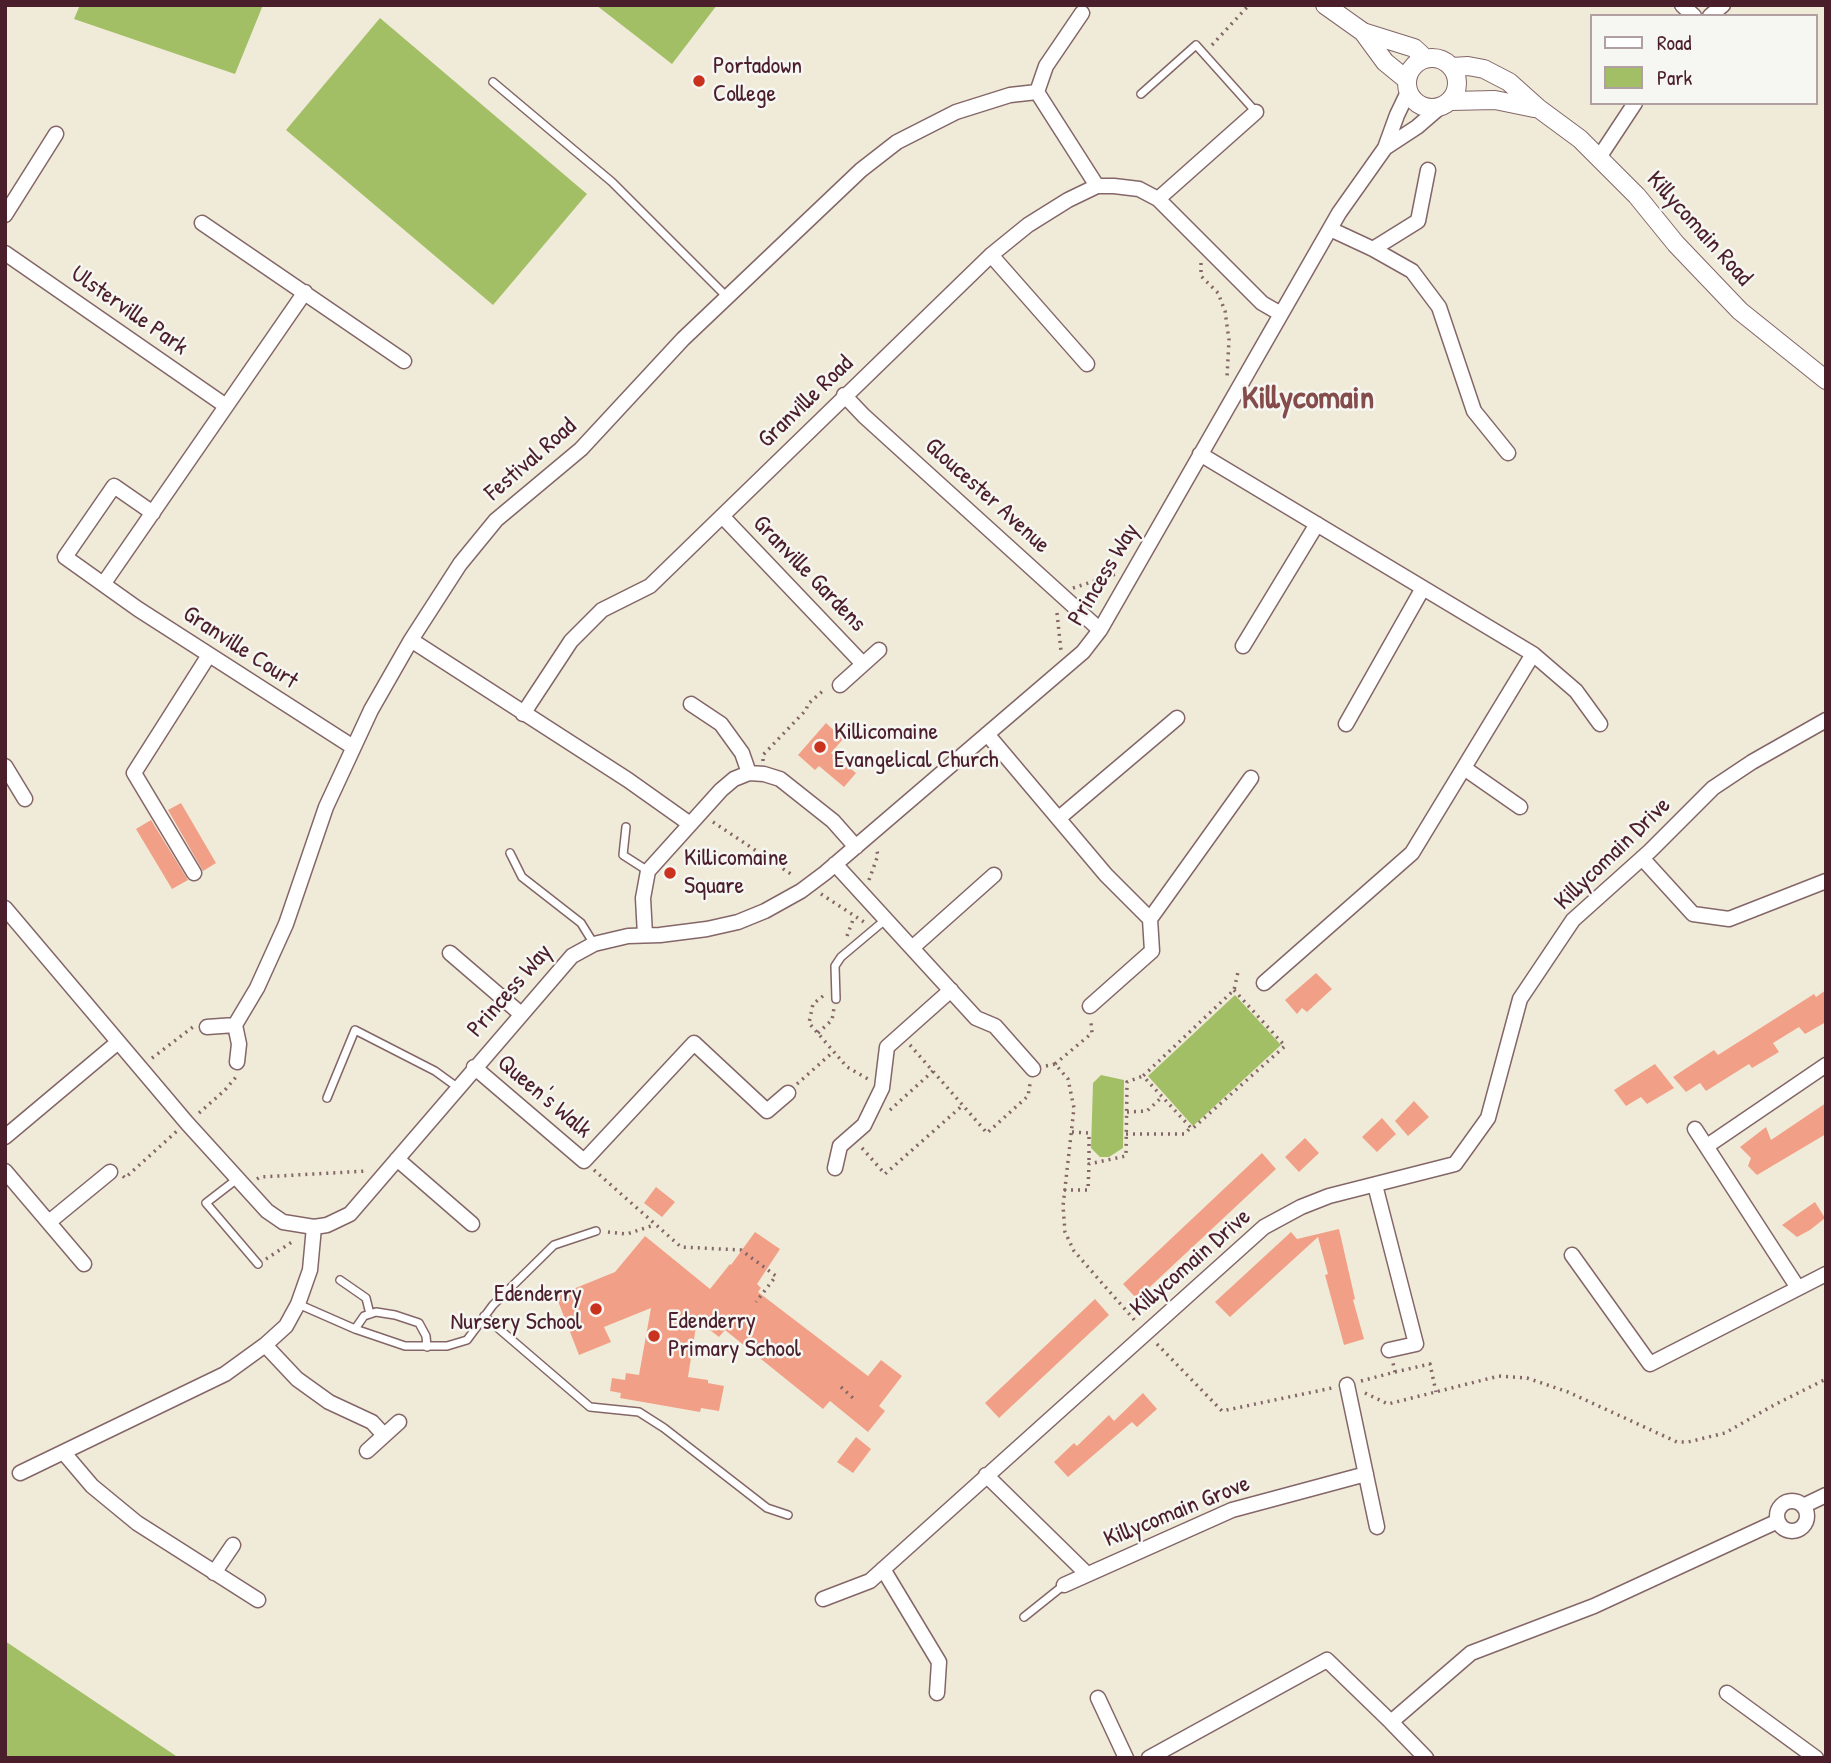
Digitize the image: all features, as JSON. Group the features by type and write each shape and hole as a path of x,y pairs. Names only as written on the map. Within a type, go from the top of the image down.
{"street":[{"path":"1325,5 1363,32 1414,48 1426,59"},
{"path":"1082,13 1046,66 1037,92 1097,186 1139,189 1158,199 1262,303 1281,314"},
{"path":"1363,32 1385,62 1408,86 1417,104 1432,109 1445,104 1458,88 1456,73 1440,59 1426,59 1413,66 1408,86"},
{"name":"Killycomain Road","path":"1452,67 1468,65 1484,69 1509,82 1538,108 1580,139 1600,156 1676,244 1740,312 1826,380"},
{"name":"Princess Way","path":"314,1227 327,1225 350,1214 572,956 594,944 628,936 660,935 738,922 765,911 809,885 1083,652 1100,630 1330,229 1385,148 1408,86"},
{"name":"Festival Road","path":"235,1025 257,988 286,924 326,807 353,747 411,640 460,564 496,520 581,449 683,339 862,170 897,142 956,112 1010,95 1037,92"},
{"name":"Killycomain Road","path":"1445,104 1495,100 1538,108"},
{"name":"Princess Way","path":"1385,148 1418,127 1445,104"},
{"path":"1600,156 1633,105"},
{"path":"1158,199 1256,112"},
{"path":"5,215 57,134"},
{"path":"1373,249 1418,221 1428,170"},
{"name":"Granville Road","path":"523,714 571,641 602,610 650,586 991,255 1028,225 1097,186"},
{"path":"202,223 404,361"},
{"path":"1330,229 1412,271 1439,307 1474,411 1508,453"},
{"name":"Ulsterville Park","path":"5,253 226,406"},
{"path":"991,255 1087,364"},
{"path":"104,583 305,292"},
{"name":"Gloucester Avenue","path":"844,395 1100,630"},
{"path":"1200,454 1533,654 1577,691 1600,724"},
{"name":"Granville Court","path":"153,513 114,486 65,557 209,656 353,747"},
{"name":"Granville Gardens","path":"723,517 863,664"},
{"path":"1243,646 1317,524"},
{"path":"1346,724 1423,588"},
{"path":"411,640 628,780 695,818"},
{"name":"Granville Gardens","path":"840,685 879,650"},
{"path":"1264,983 1412,853 1533,654"},
{"path":"194,873 134,773 209,656"},
{"path":"691,704 720,724 757,773"},
{"path":"1059,818 1177,718"},
{"name":"Killycomain Drive","path":"823,1598 870,1581 1264,1227 1301,1207 1329,1196 1455,1164 1488,1118 1520,999 1573,920 1642,858 1713,788 1752,762 1826,720"},
{"path":"987,734 1106,875 1150,919"},
{"path":"5,766 25,799"},
{"path":"1464,768 1520,807"},
{"path":"645,935 643,891 648,871 734,779 757,773 780,779 833,821 856,847"},
{"path":"1090,1006 1152,951 1150,919 1251,778"},
{"path":"1642,858 1693,914 1729,919 1826,881"},
{"path":"835,864 880,924 912,948 976,1018 995,1026 1032,1069"},
{"path":"912,948 993,875"},
{"path":"5,908 139,1069 267,1211 283,1222 314,1227 310,1270 298,1304 286,1326 265,1345 225,1374 20,1473"},
{"path":"450,953 521,1014"},
{"path":"835,1168 841,1146 864,1125 882,1088 887,1047 951,990"},
{"path":"207,1027 235,1025 239,1044 237,1062"},
{"path":"5,1137 117,1043"},
{"path":"584,1161 694,1043 767,1111 788,1093"},
{"path":"1707,1146 1826,1065"},
{"name":"Queen's Walk","path":"474,1068 584,1161"},
{"path":"1695,1129 1798,1288"},
{"path":"397,1159 472,1224"},
{"path":"5,1171 84,1264"},
{"path":"49,1222 110,1172"},
{"path":"1375,1185 1416,1344 1390,1350"},
{"path":"1572,1255 1650,1364 1826,1273"},
{"path":"265,1345 297,1379 329,1402 372,1422 384,1435"},
{"path":"1347,1385 1377,1527"},
{"path":"367,1451 400,1422"},
{"path":"64,1453 92,1486 137,1523 258,1600"},
{"name":"Killycomain Grove","path":"1064,1585 1232,1510 1366,1474"},
{"name":"Killycomain Grove","path":"986,1475 1087,1574"},
{"path":"1803,1506 1826,1495"},
{"path":"1795,1501 1803,1506 1807,1520 1802,1527 1788,1530 1778,1521 1778,1510 1785,1503 1795,1501"},
{"path":"1391,1722 1471,1653 1594,1606 1778,1521"},
{"path":"214,1573 233,1545"},
{"path":"883,1569 939,1662 937,1693"},
{"path":"1149,1758 1327,1660 1426,1758"},
{"path":"1727,1693 1816,1758"},
{"path":"1097,1698 1126,1758"}],"lane":[{"path":"1141,93 1196,45 1256,112"},
{"path":"493,82 612,182 728,297"},
{"path":"626,827 623,855 648,871"},
{"path":"510,853 522,877 581,923 594,944"},
{"path":"836,999 835,966 841,957 880,924"},
{"path":"327,1098 355,1030 435,1071 457,1087"},
{"path":"241,1183 206,1203 258,1264"},
{"path":"298,1304 355,1329 405,1346 447,1346 467,1340 484,1316 554,1245 596,1231"},
{"path":"340,1280 366,1298 370,1314"},
{"path":"355,1329 365,1316 370,1314 376,1312 395,1315 419,1324 426,1336 428,1347"},
{"path":"484,1316 590,1407 639,1412 664,1428 767,1508 788,1515"},
{"path":"1024,1617 1064,1585"}],"path":[{"path":"1204,54 1249,5"},
{"path":"1201,243 1201,275 1218,293 1225,312 1229,340 1227,382 1231,399"},
{"path":"1064,670 1056,607 1059,593 1114,574 1132,573"},
{"path":"757,773 763,755 806,710 808,704 828,686 840,685"},
{"path":"695,818 880,924"},
{"path":"1089,1164 1126,1156 1127,1082 1143,1076 1234,990 1238,972"},
{"path":"835,985 813,1004 809,1023 847,1067 882,1088"},
{"path":"1126,1134 1185,1134 1285,1046 1234,990"},
{"path":"818,1034 832,1020 836,999"},
{"path":"901,1035 987,1133 1028,1096 1032,1069 1055,1064 1092,1032 1090,1006"},
{"path":"139,1069 192,1027 207,1027"},
{"path":"788,1093 834,1051"},
{"path":"110,1172 119,1171 125,1178 225,1090 240,1072 237,1062"},
{"path":"1055,1064 1068,1079 1074,1108 1064,1190 1065,1232 1074,1251 1146,1333 1222,1411 1347,1385 1430,1364 1436,1392"},
{"path":"864,1125 873,1125 933,1072"},
{"path":"1143,1076 1191,1127"},
{"path":"1127,1112 1147,1111 1162,1097"},
{"path":"851,1136 885,1174 963,1105"},
{"path":"1064,1190 1088,1190 1089,1133 1072,1132"},
{"path":"584,1161 681,1247 741,1250 768,1269 776,1276 756,1302"},
{"path":"241,1183 260,1177 366,1171 382,1177"},
{"path":"596,1231 627,1234 654,1225"},
{"path":"258,1264 314,1227"},
{"path":"1390,1350 1395,1372"},
{"path":"1347,1385 1388,1404 1499,1377 1527,1378 1568,1392 1677,1443 1688,1443 1725,1433 1826,1379"},
{"path":"841,1387 853,1398"}],"green space":[{"path":"80,5 263,5 235,74 74,19"},
{"path":"596,5 717,5 672,64"},
{"path":"380,18 587,194 493,305 286,130"},
{"path":"1235,995 1281,1045 1193,1126 1148,1076"},
{"path":"1101,1075 1124,1080 1123,1148 1109,1157 1100,1157 1091,1148 1093,1083"},
{"path":"5,1641 179,1758 5,1758"}],"building":[{"name":"Killicomaine Evangelical Church","path":"826,723 843,739 831,753 856,773 844,787 819,766 815,770 798,755"},
{"path":"181,803 216,863 203,871 168,810"},
{"path":"151,820 188,880 172,889 136,829"},
{"path":"1316,973 1332,989 1307,1012 1302,1008 1297,1014 1285,1000"},
{"path":"1826,990 1826,1022 1805,1034 1799,1027 1773,1043 1779,1052 1752,1068 1749,1064 1706,1091 1700,1083 1686,1092 1673,1077 1714,1050 1718,1055 1814,994 1816,997"},
{"path":"1655,1064 1674,1088 1647,1104 1641,1097 1626,1106 1614,1090"},
{"path":"1414,1101 1429,1117 1408,1136 1395,1121"},
{"path":"1826,1103 1826,1134 1757,1175 1748,1166 1751,1158 1740,1147 1766,1127 1771,1140"},
{"path":"1382,1118 1396,1134 1377,1152 1362,1137"},
{"path":"1305,1138 1319,1153 1299,1172 1285,1157"},
{"path":"1262,1153 1276,1169 1137,1299 1123,1284"},
{"path":"656,1187 675,1202 662,1217 644,1203"},
{"path":"1815,1202 1825,1218 1810,1230 1797,1237 1782,1225"},
{"path":"1339,1229 1364,1339 1344,1345 1318,1237 1230,1317 1215,1302 1291,1232 1297,1239"},
{"path":"755,1232 780,1249 757,1284 761,1288 758,1292 868,1376 881,1360 902,1376 879,1406 885,1411 868,1432 830,1401 823,1409 725,1330 719,1337 697,1320 688,1377 724,1386 719,1411 701,1408 700,1412 620,1398 621,1393 610,1391 612,1378 625,1380 626,1373 639,1375 651,1308 604,1327 611,1342 579,1355 556,1296 615,1272 645,1236 710,1289"},
{"path":"1095,1299 1109,1315 999,1418 985,1403"},
{"path":"1143,1393 1157,1409 1137,1427 1132,1422 1068,1477 1054,1462 1074,1443 1077,1446 1109,1415 1114,1421"},
{"path":"856,1437 871,1449 853,1473 837,1462"}],"place":[{"name":"Portadown College","path":"699,81"},
{"name":"Killicomaine Evangelical Church","path":"820,747"},
{"name":"Killicomaine Square","path":"670,873"},
{"name":"Edenderry Nursery School","path":"596,1309"},
{"name":"Edenderry Primary School","path":"654,1336"}],"district":[{"name":"Killycomain","path":"1308,399"}]}
